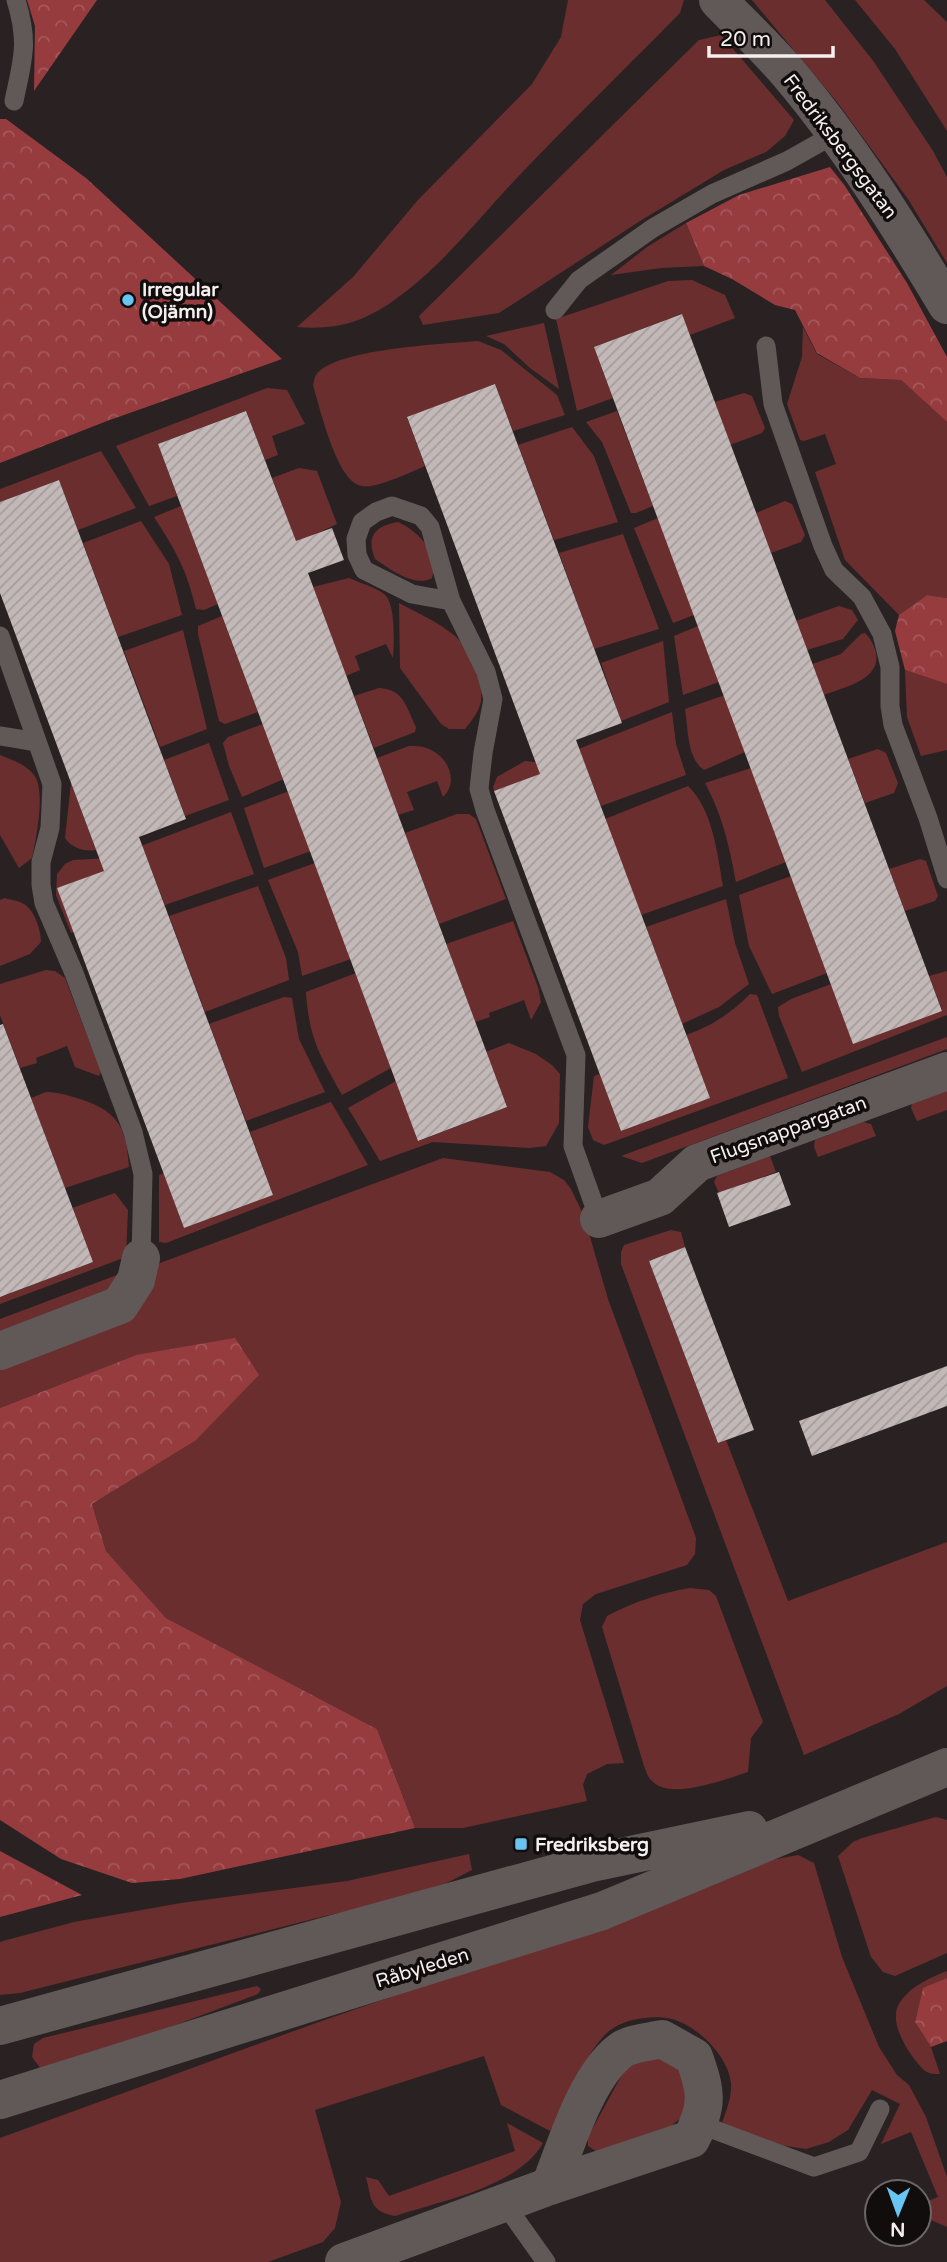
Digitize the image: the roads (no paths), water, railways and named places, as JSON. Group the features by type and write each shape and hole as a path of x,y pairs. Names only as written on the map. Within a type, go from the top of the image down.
{"main road":[{"name":"Fredriksbergsgatan","path":"718,0 789,74 835,134 895,218 947,305"},
{"name":"Flugsnappargatan","path":"599,1219 660,1197 697,1163 947,1072"},
{"path":"0,1351 120,1305 136,1280 141,1258"},
{"name":"Råbyleden","path":"0,2100 602,1911 947,1767"},
{"name":"Råbyleden","path":"0,2026 592,1863 836,1812"},
{"path":"344,2262 550,2186 691,2139 702,2118 704,2086 694,2057 662,2039 622,2049 607,2064 591,2087 550,2186"}],"lane":[{"path":"14,101 25,50 24,27 16,0"},
{"path":"555,310 579,280 653,228 712,194 787,161 835,134"},
{"path":"766,346 773,404 824,546 834,570 862,597 882,635 890,667 893,725 928,818 947,879"},
{"path":"451,601 412,594 364,570 357,555 356,539 362,522 376,512 392,506 421,516 430,527 451,601 486,672 493,699 482,753 480,789 489,821 576,1055 573,1146 599,1219"},
{"path":"0,636 52,784 50,828 41,862 44,903 74,973 133,1132 143,1174 141,1258"},
{"path":"0,736 37,742"},
{"path":"699,2124 814,2167 859,2152 880,2109"},
{"path":"504,2203 546,2262"}],"place":[{"name":"Irregular (Ojämn)","path":"128,300"},
{"name":"Fredriksberg","path":"521,1844"}]}
